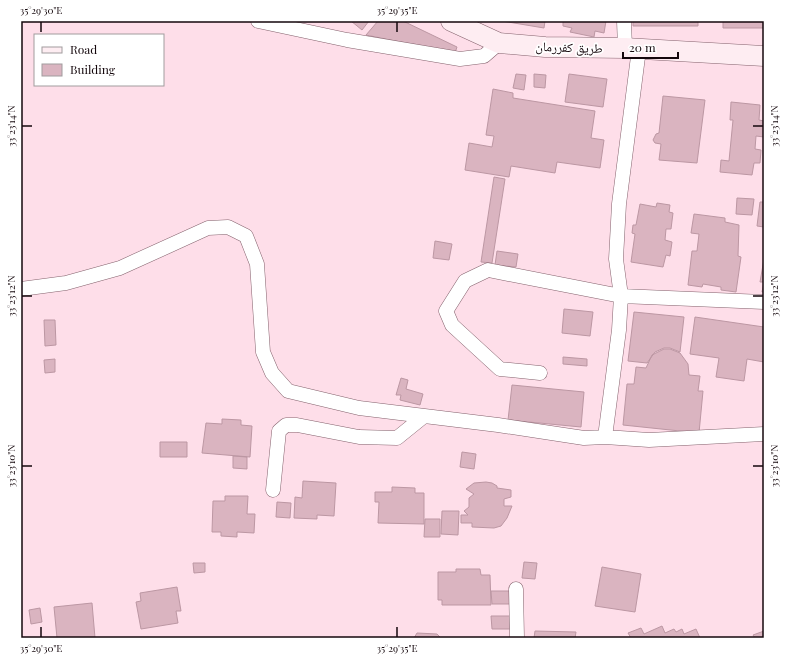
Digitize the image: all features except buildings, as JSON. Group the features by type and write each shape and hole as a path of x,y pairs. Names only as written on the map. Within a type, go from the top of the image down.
{"main road":[{"name":"طريق كفررمان","path":"450,21 500,43 545,47 632,48 764,56"}],"street":[{"path":"258,21 347,40 460,59 484,56 500,43"},
{"path":"605,437 619,330 621,296 616,259 632,48 624,21"},
{"path":"21,289 66,283 94,276 120,268 208,228 228,227 246,236 258,264 263,352 272,372 288,391 359,408 498,425 584,438 605,437 649,440 764,434"},
{"path":"540,373 500,369 452,325 446,311 465,280 488,270 621,296 764,302"},
{"path":"273,490 279,431 286,425 297,425 359,437 398,438 423,416"},
{"path":"516,589 517,638"}]}
